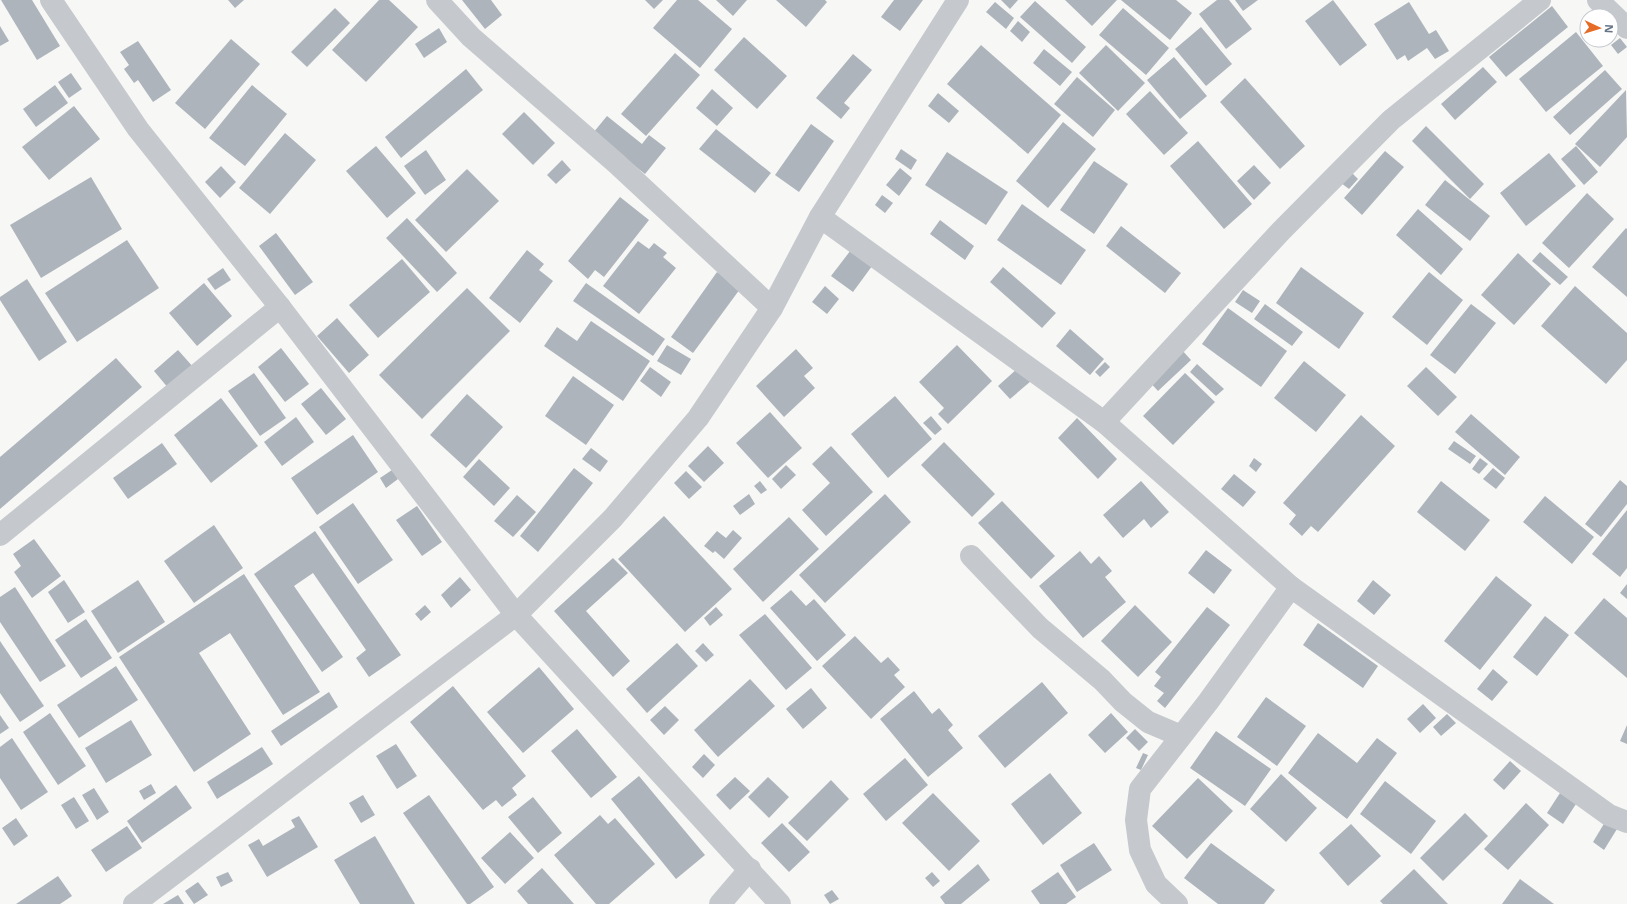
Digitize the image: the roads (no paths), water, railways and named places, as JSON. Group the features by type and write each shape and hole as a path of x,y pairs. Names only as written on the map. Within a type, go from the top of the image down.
{"street":[{"path":"51,0 138,129 280,307 516,616 750,869 780,904"},
{"path":"437,0 471,36 616,163 772,308"},
{"path":"134,904 516,616 613,518 698,418 772,308 820,217 958,0"},
{"path":"1104,422 1281,231 1391,120 1540,0"},
{"path":"1598,0 1627,28"},
{"path":"820,217 1104,422 1291,587 1609,815 1627,822"},
{"path":"0,535 280,307"},
{"path":"971,556 1040,628 1102,680 1123,702 1148,722 1181,736"},
{"path":"1177,904 1156,884 1140,850 1136,820 1140,789 1291,587"},
{"path":"720,904 750,869"}]}
